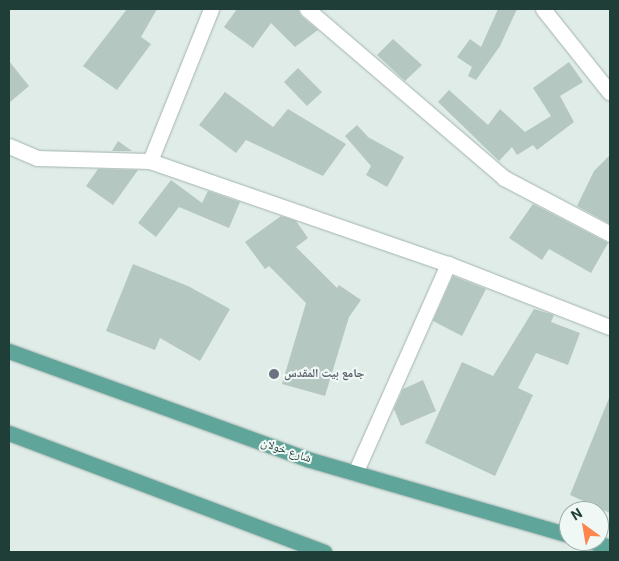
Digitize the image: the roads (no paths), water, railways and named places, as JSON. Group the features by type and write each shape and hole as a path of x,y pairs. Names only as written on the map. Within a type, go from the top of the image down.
{"main road":[{"name":"شارع خولان","path":"9,351 355,473 559,532"},
{"path":"9,433 324,552"}],"street":[{"path":"150,161 211,9"},
{"path":"307,9 504,178 610,234"},
{"path":"543,9 610,93"},
{"path":"9,146 37,158 150,161 448,264 610,327"},
{"path":"355,473 448,264"}],"place":[{"name":"جامع بيت المقدس","path":"274,374"}]}
